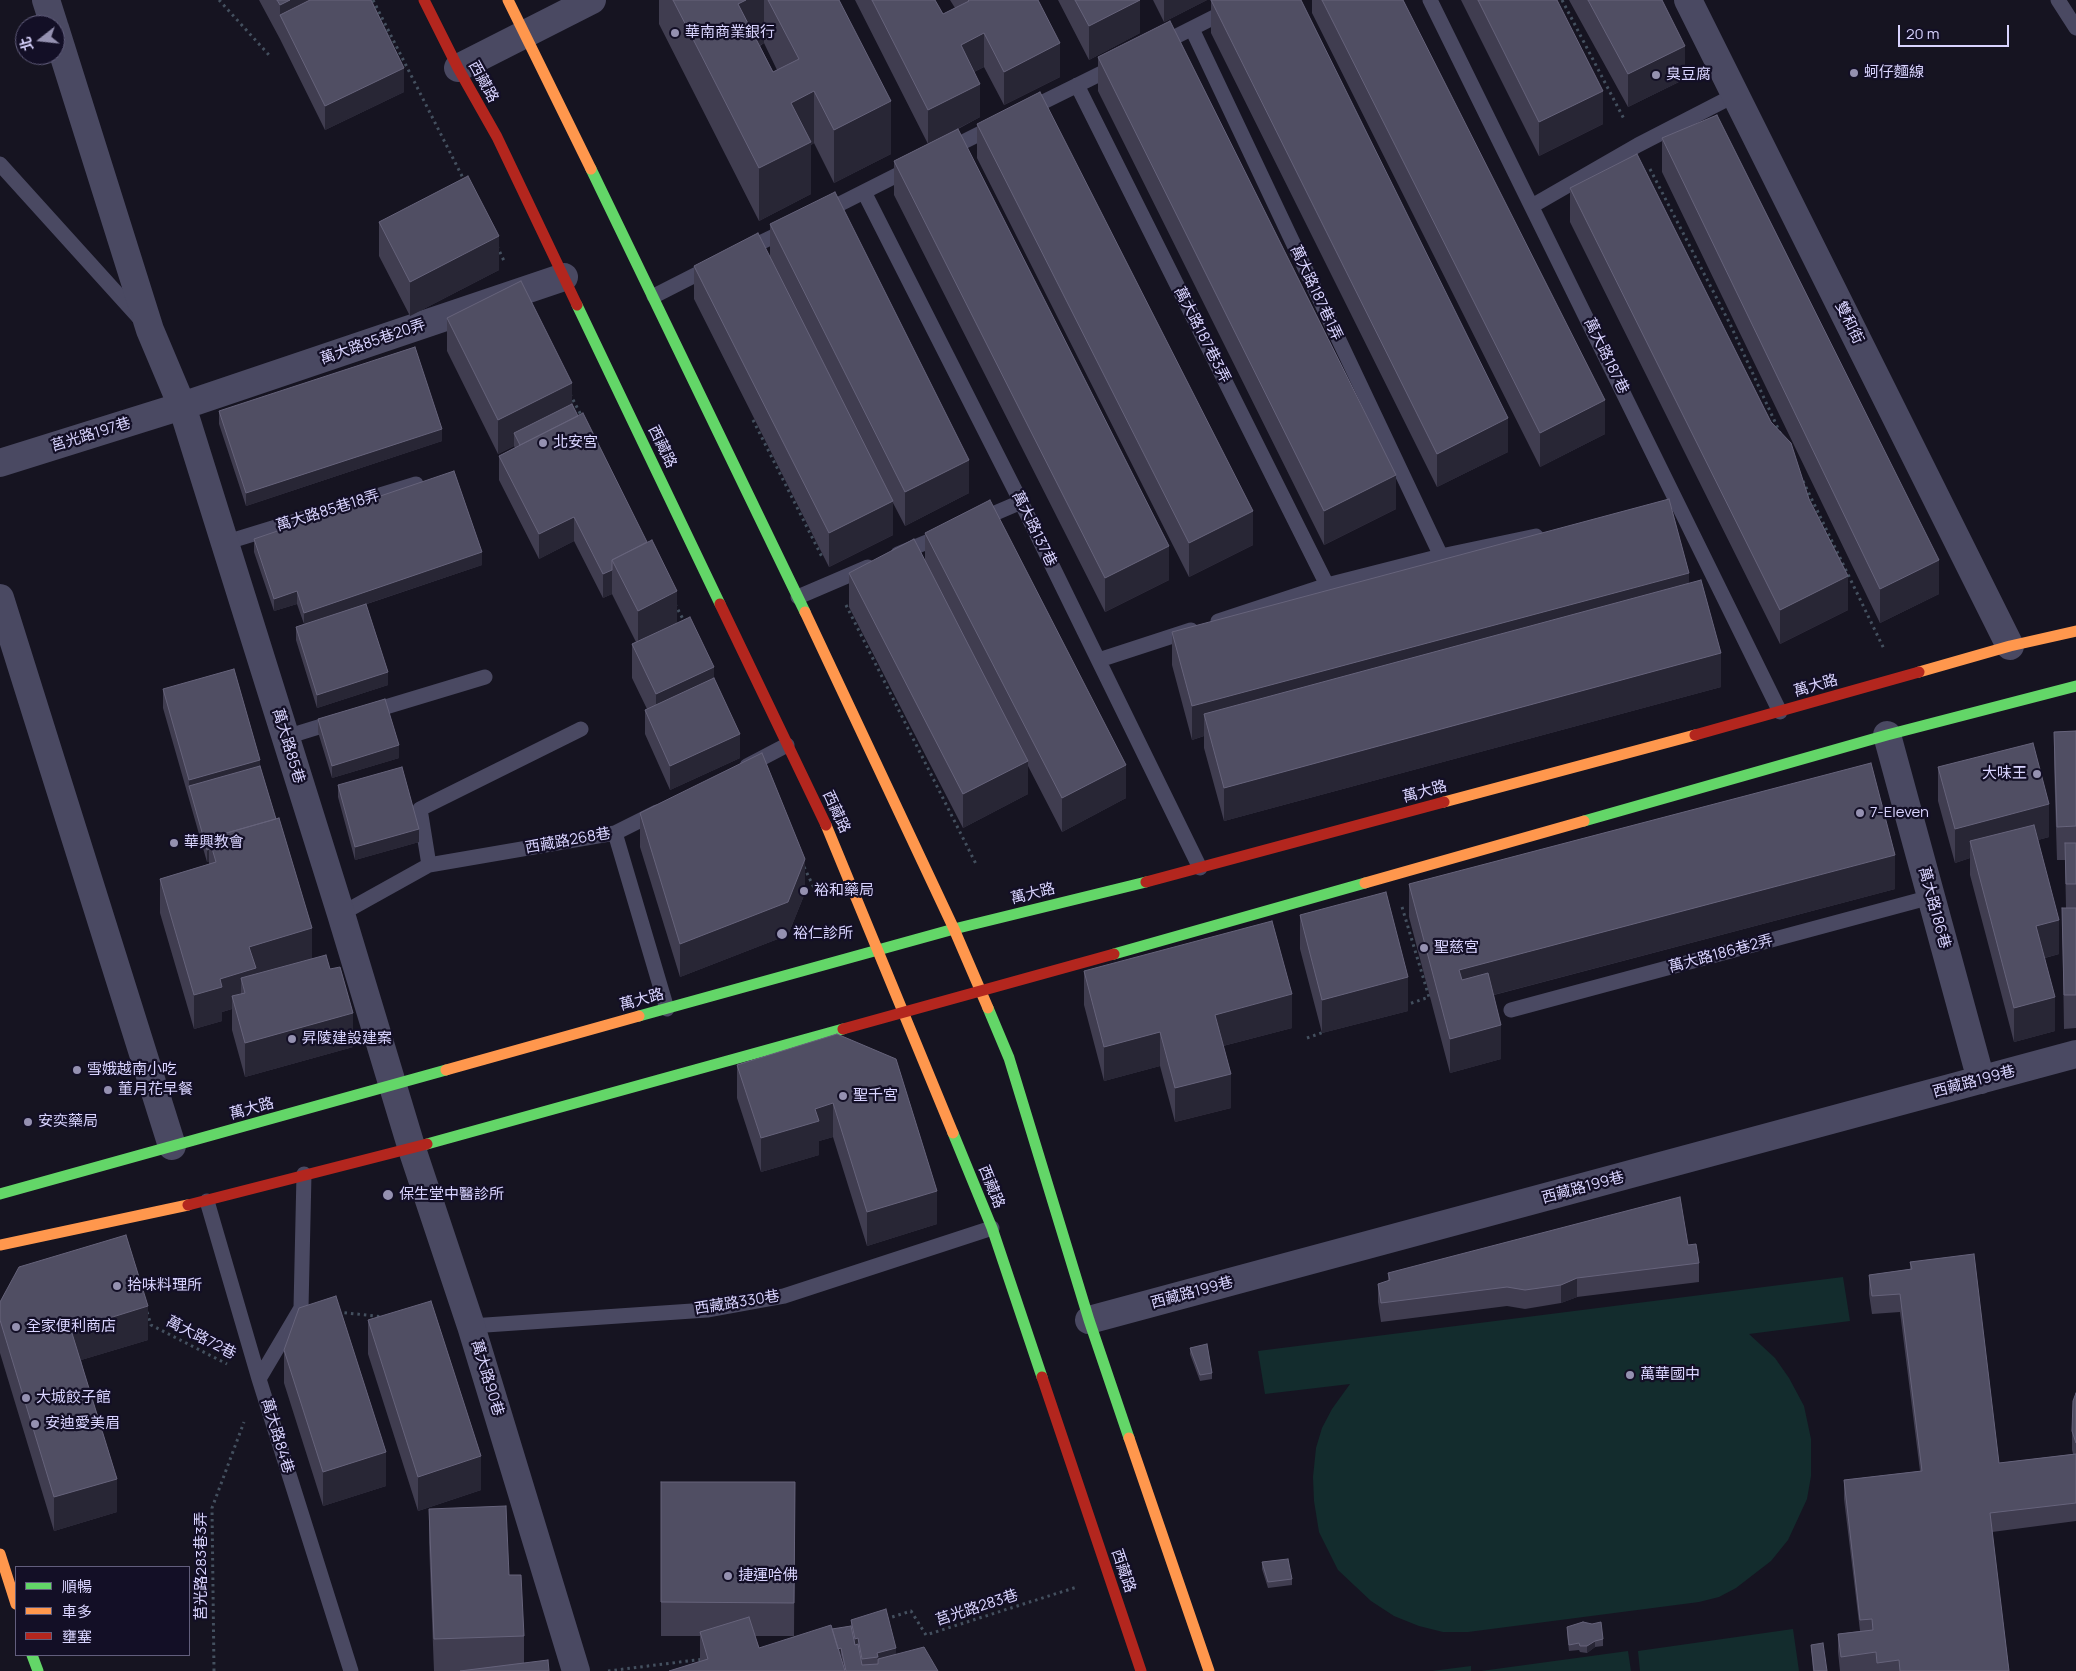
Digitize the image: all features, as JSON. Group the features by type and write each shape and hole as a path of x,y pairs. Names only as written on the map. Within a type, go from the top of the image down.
{"main road":[{"name":"西藏路","path":"424,0 458,68 497,137 839,853 877,951 904,1012 992,1228 1141,1671"},
{"path":"508,0 526,33 654,296 798,597 982,991 1009,1058 1089,1320 1209,1671"},
{"name":"萬大路","path":"0,1194 954,929 1200,868 1780,712 2010,646 2076,631"},
{"path":"0,1245 207,1201 411,1146 453,1137 982,991 1887,735 2076,686"},
{"path":"0,1554 15,1601"},
{"path":"32,1656 38,1671"}],"street":[{"name":"萬大路85巷","path":"46,0 50,15"},
{"path":"458,68 592,0"},
{"name":"雙和街","path":"1692,2 1735,95 2010,646"},
{"name":"萬大路85巷","path":"65,62 150,330 182,406 341,914 392,1086"},
{"name":"萬大路85巷20弄","path":"182,406 564,277"},
{"name":"莒光路197巷","path":"0,463 182,406"},
{"path":"0,598 172,1146"},
{"name":"萬大路186巷","path":"1887,735 1980,1080"},
{"name":"西藏路199巷","path":"1089,1320 2076,1054"},
{"name":"萬大路90巷","path":"392,1086 471,1326 576,1671"}],"lane":[{"path":"1148,51 1248,0"},
{"name":"萬大路187巷","path":"1430,0 1780,712"},
{"path":"2058,0 2076,28"},
{"name":"萬大路187巷1弄","path":"1192,29 1441,556"},
{"path":"654,296 1130,59"},
{"name":"萬大路187巷3弄","path":"1076,85 1327,585"},
{"path":"1532,206 1638,145 1735,95"},
{"path":"0,164 150,330"},
{"name":"萬大路137巷","path":"864,192 1021,502 1200,868"},
{"name":"萬大路85巷18弄","path":"224,543 432,480"},
{"path":"798,597 1021,502"},
{"path":"1660,509 1679,505"},
{"path":"1099,660 1327,585 1441,556 1555,532"},
{"path":"286,737 485,678"},
{"path":"429,865 420,810 580,729"},
{"path":"736,771 788,745"},
{"name":"西藏路268巷","path":"341,914 429,865 615,833 667,807"},
{"path":"615,833 667,1009"},
{"name":"萬大路186巷2弄","path":"1511,1010 1931,897"},
{"path":"259,1379 301,1308 304,1174"},
{"name":"萬大路84巷","path":"207,1201 259,1379 351,1671"},
{"name":"西藏路330巷","path":"471,1326 707,1310 765,1300 784,1296 992,1228"}],"path":[{"path":"219,0 269,55"},
{"path":"372,0 467,186"},
{"path":"1562,0 1730,324 1783,439"},
{"path":"494,239 520,292"},
{"path":"568,390 586,425"},
{"path":"750,414 826,564"},
{"path":"1800,475 1898,678"},
{"path":"844,600 977,866"},
{"path":"674,602 688,629"},
{"path":"801,861 818,897"},
{"path":"1392,875 1429,997 1401,1006"},
{"path":"1307,1038 1326,1032"},
{"name":"萬大路72巷","path":"146,1308 151,1325 259,1379"},
{"path":"301,1308 386,1317"},
{"name":"莒光路283巷3弄","path":"214,1671 212,1508 259,1379"},
{"name":"莒光路283巷","path":"878,1622 912,1611 926,1636 1109,1577"},
{"path":"605,1671 712,1658"}],"green space":[{"path":"1843,1277 1850,1321 1749,1334 1775,1358 1789,1378 1804,1406 1811,1439 1811,1476 1807,1499 1788,1540 1771,1561 1736,1588 1719,1597 1699,1602 1468,1632 1443,1632 1419,1626 1394,1616 1371,1601 1338,1570 1319,1532 1314,1501 1313,1477 1316,1448 1322,1428 1332,1409 1350,1384 1265,1394 1258,1351"},
{"path":"1793,1629 1799,1671 1640,1671 1638,1651"},
{"path":"1628,1651 1631,1671 1481,1671"},
{"path":"1471,1666 1471,1671 1432,1671"}],"building":[{"path":"277,0 290,0 280,5"},
{"path":"310,0 371,0 404,68 325,106 280,15"},
{"path":"673,0 746,0 738,4 773,72 799,59 768,0 839,0 891,101 834,130 814,91 791,103 811,142 759,168"},
{"path":"872,0 935,0 943,14 968,0 1038,0 1060,43 1004,72 984,33 961,45 980,84 928,110"},
{"path":"1075,0 1140,0 1089,26"},
{"path":"1211,0 1301,0 1508,418 1437,454"},
{"path":"1322,0 1403,0 1605,400 1540,433"},
{"path":"1478,0 1557,0 1603,91 1539,122"},
{"path":"1588,0 1662,0 1685,46 1628,74"},
{"path":"1170,21 1396,475 1324,511 1098,57"},
{"path":"1040,92 1253,511 1189,543 977,124"},
{"path":"1717,115 1939,560 1880,589 1662,138"},
{"path":"958,129 1169,546 1105,578 894,161"},
{"path":"1637,154 1771,422 1791,443 1809,499 1848,576 1780,610 1570,188"},
{"path":"468,176 499,236 410,282 379,222"},
{"path":"835,192 969,460 905,492 770,224"},
{"path":"758,233 893,501 829,533 694,266"},
{"path":"521,281 572,383 498,420 447,318"},
{"path":"415,347 442,429 246,493 219,411"},
{"path":"572,404 578,416 520,445 514,433"},
{"path":"583,413 647,542 612,560 612,570 603,574 574,517 539,534 499,456"},
{"path":"454,471 482,552 304,613 297,591 274,599 254,539"},
{"path":"1669,499 1689,573 1192,706 1172,632"},
{"path":"990,500 1126,765 1062,798 925,533"},
{"path":"914,539 1028,761 963,794 849,573"},
{"path":"652,540 677,591 638,611 612,560"},
{"path":"1701,580 1721,653 1224,788 1204,714"},
{"path":"366,604 388,672 317,695 296,627"},
{"path":"690,617 714,667 656,694 632,644"},
{"path":"234,669 260,760 189,780 163,689"},
{"path":"714,678 740,734 670,766 645,710"},
{"path":"385,699 399,745 332,766 318,719"},
{"path":"2076,731 2076,826 2057,827 2054,732"},
{"path":"2033,743 2049,804 1955,829 1938,767"},
{"path":"762,753 805,859 788,902 680,944 640,813"},
{"path":"1871,763 1895,855 1459,970 1462,980 1488,973 1501,1025 1450,1039 1409,884"},
{"path":"260,766 276,819 209,838 209,849 207,850 189,786"},
{"path":"402,767 419,829 355,847 338,785"},
{"path":"279,818 312,928 249,947 256,968 220,979 222,987 194,995 160,879 216,862 209,838"},
{"path":"2034,825 2059,920 2036,926 2055,997 2014,1008 1970,841"},
{"path":"2065,843 2076,843 2076,884 2066,884"},
{"path":"1386,892 1408,977 1322,1000 1300,915"},
{"path":"2062,908 2076,908 2076,995 2064,995"},
{"path":"1272,921 1292,994 1215,1015 1231,1074 1175,1088 1160,1032 1104,1047 1084,971"},
{"path":"326,955 330,969 340,967 353,1013 245,1043 232,996 245,993 241,978"},
{"path":"837,1034 896,1059 937,1191 867,1212 833,1103 815,1109 819,1121 761,1138 737,1065"},
{"path":"1680,1197 1688,1245 1696,1244 1699,1263 1577,1278 1561,1285 1525,1290 1507,1287 1381,1303 1378,1284 1390,1280 1388,1273"},
{"path":"126,1235 148,1306 71,1330 117,1479 54,1497 0,1320 0,1302 19,1267"},
{"path":"1974,1254 1999,1463 2076,1454 2076,1503 1990,1513 2009,1671 1900,1671 1899,1660 1877,1663 1876,1652 1841,1657 1838,1634 1873,1630 1872,1619 1860,1620 1844,1480 1922,1471 1900,1294 1872,1296 1869,1275 1912,1269 1910,1262"},
{"path":"336,1296 386,1452 323,1472 284,1350 299,1308"},
{"path":"431,1301 481,1456 418,1477 368,1320"},
{"path":"1207,1344 1212,1373 1200,1375 1190,1348"},
{"path":"2076,1393 2076,1443 2072,1431 2073,1401"},
{"name":"捷運哈佛","path":"661,1482 795,1482 794,1603 661,1602"},
{"path":"506,1506 509,1575 521,1575 524,1636 434,1639 429,1509"},
{"path":"1288,1559 1292,1579 1268,1582 1262,1562"},
{"path":"886,1609 896,1648 877,1653 878,1657 862,1659 858,1638 855,1639 851,1620"},
{"path":"749,1617 759,1648 831,1625 845,1671 669,1671 708,1659 700,1632"},
{"path":"1583,1622 1592,1624 1601,1622 1603,1639 1587,1646 1580,1646 1579,1643 1569,1645 1567,1627"},
{"path":"851,1626 855,1645 858,1644 862,1665 878,1664 878,1659 924,1647 938,1671 846,1671 841,1648 838,1649 832,1629"},
{"path":"1823,1643 1827,1671 1814,1671 1811,1645"},
{"path":"548,1660 549,1671 460,1671"}],"traffic: fast":[{"path":"591,169 805,612"},
{"path":"577,305 720,604"},
{"path":"1584,821 1887,735 2076,686"},
{"path":"639,1016 954,929 1146,882"},
{"path":"1114,954 1365,883"},
{"path":"988,1008 1009,1058 1089,1320 1129,1438"},
{"path":"427,1144 843,1029"},
{"path":"0,1194 446,1070"},
{"path":"953,1133 992,1228 1042,1377"},
{"path":"32,1656 38,1671"}],"traffic: slow":[{"path":"508,0 591,169"},
{"path":"805,612 954,929 988,1008"},
{"path":"1919,672 2010,646 2076,631"},
{"path":"1444,802 1695,735"},
{"path":"1365,883 1584,821"},
{"path":"826,825 953,1133"},
{"path":"446,1070 639,1016"},
{"path":"0,1245 188,1205"},
{"path":"1129,1438 1209,1671"},
{"path":"0,1554 15,1601"}],"traffic: jam":[{"path":"424,0 458,68 497,137 577,305"},
{"path":"720,604 826,825"},
{"path":"1695,735 1919,672"},
{"path":"1146,882 1444,802"},
{"path":"843,1029 1114,954"},
{"path":"188,1205 427,1144"},
{"path":"1042,1377 1141,1671"}],"place":[{"name":"華南商業銀行","path":"675,33"},
{"name":"蚵仔麵線","path":"1854,73"},
{"name":"臭豆腐","path":"1656,75"},
{"name":"北安宮","path":"543,443"},
{"name":"大味王","path":"2037,774"},
{"name":"7-Eleven","path":"1860,813"},
{"name":"華興教會","path":"174,843"},
{"name":"裕和藥局","path":"804,891"},
{"name":"裕仁診所","path":"782,934"},
{"name":"聖慈宮","path":"1424,948"},
{"name":"昇陵建設建案","path":"292,1039"},
{"name":"雪娥越南小吃","path":"77,1070"},
{"name":"董月花早餐","path":"108,1090"},
{"name":"聖千宮","path":"843,1096"},
{"name":"安奕藥局","path":"28,1122"},
{"name":"保生堂中醫診所","path":"388,1195"},
{"name":"拾味料理所","path":"117,1286"},
{"name":"全家便利商店","path":"16,1327"},
{"name":"萬華國中","path":"1630,1375"},
{"name":"大城餃子館","path":"26,1398"},
{"name":"安迪愛美眉","path":"35,1424"},
{"name":"捷運哈佛","path":"728,1576"}]}
